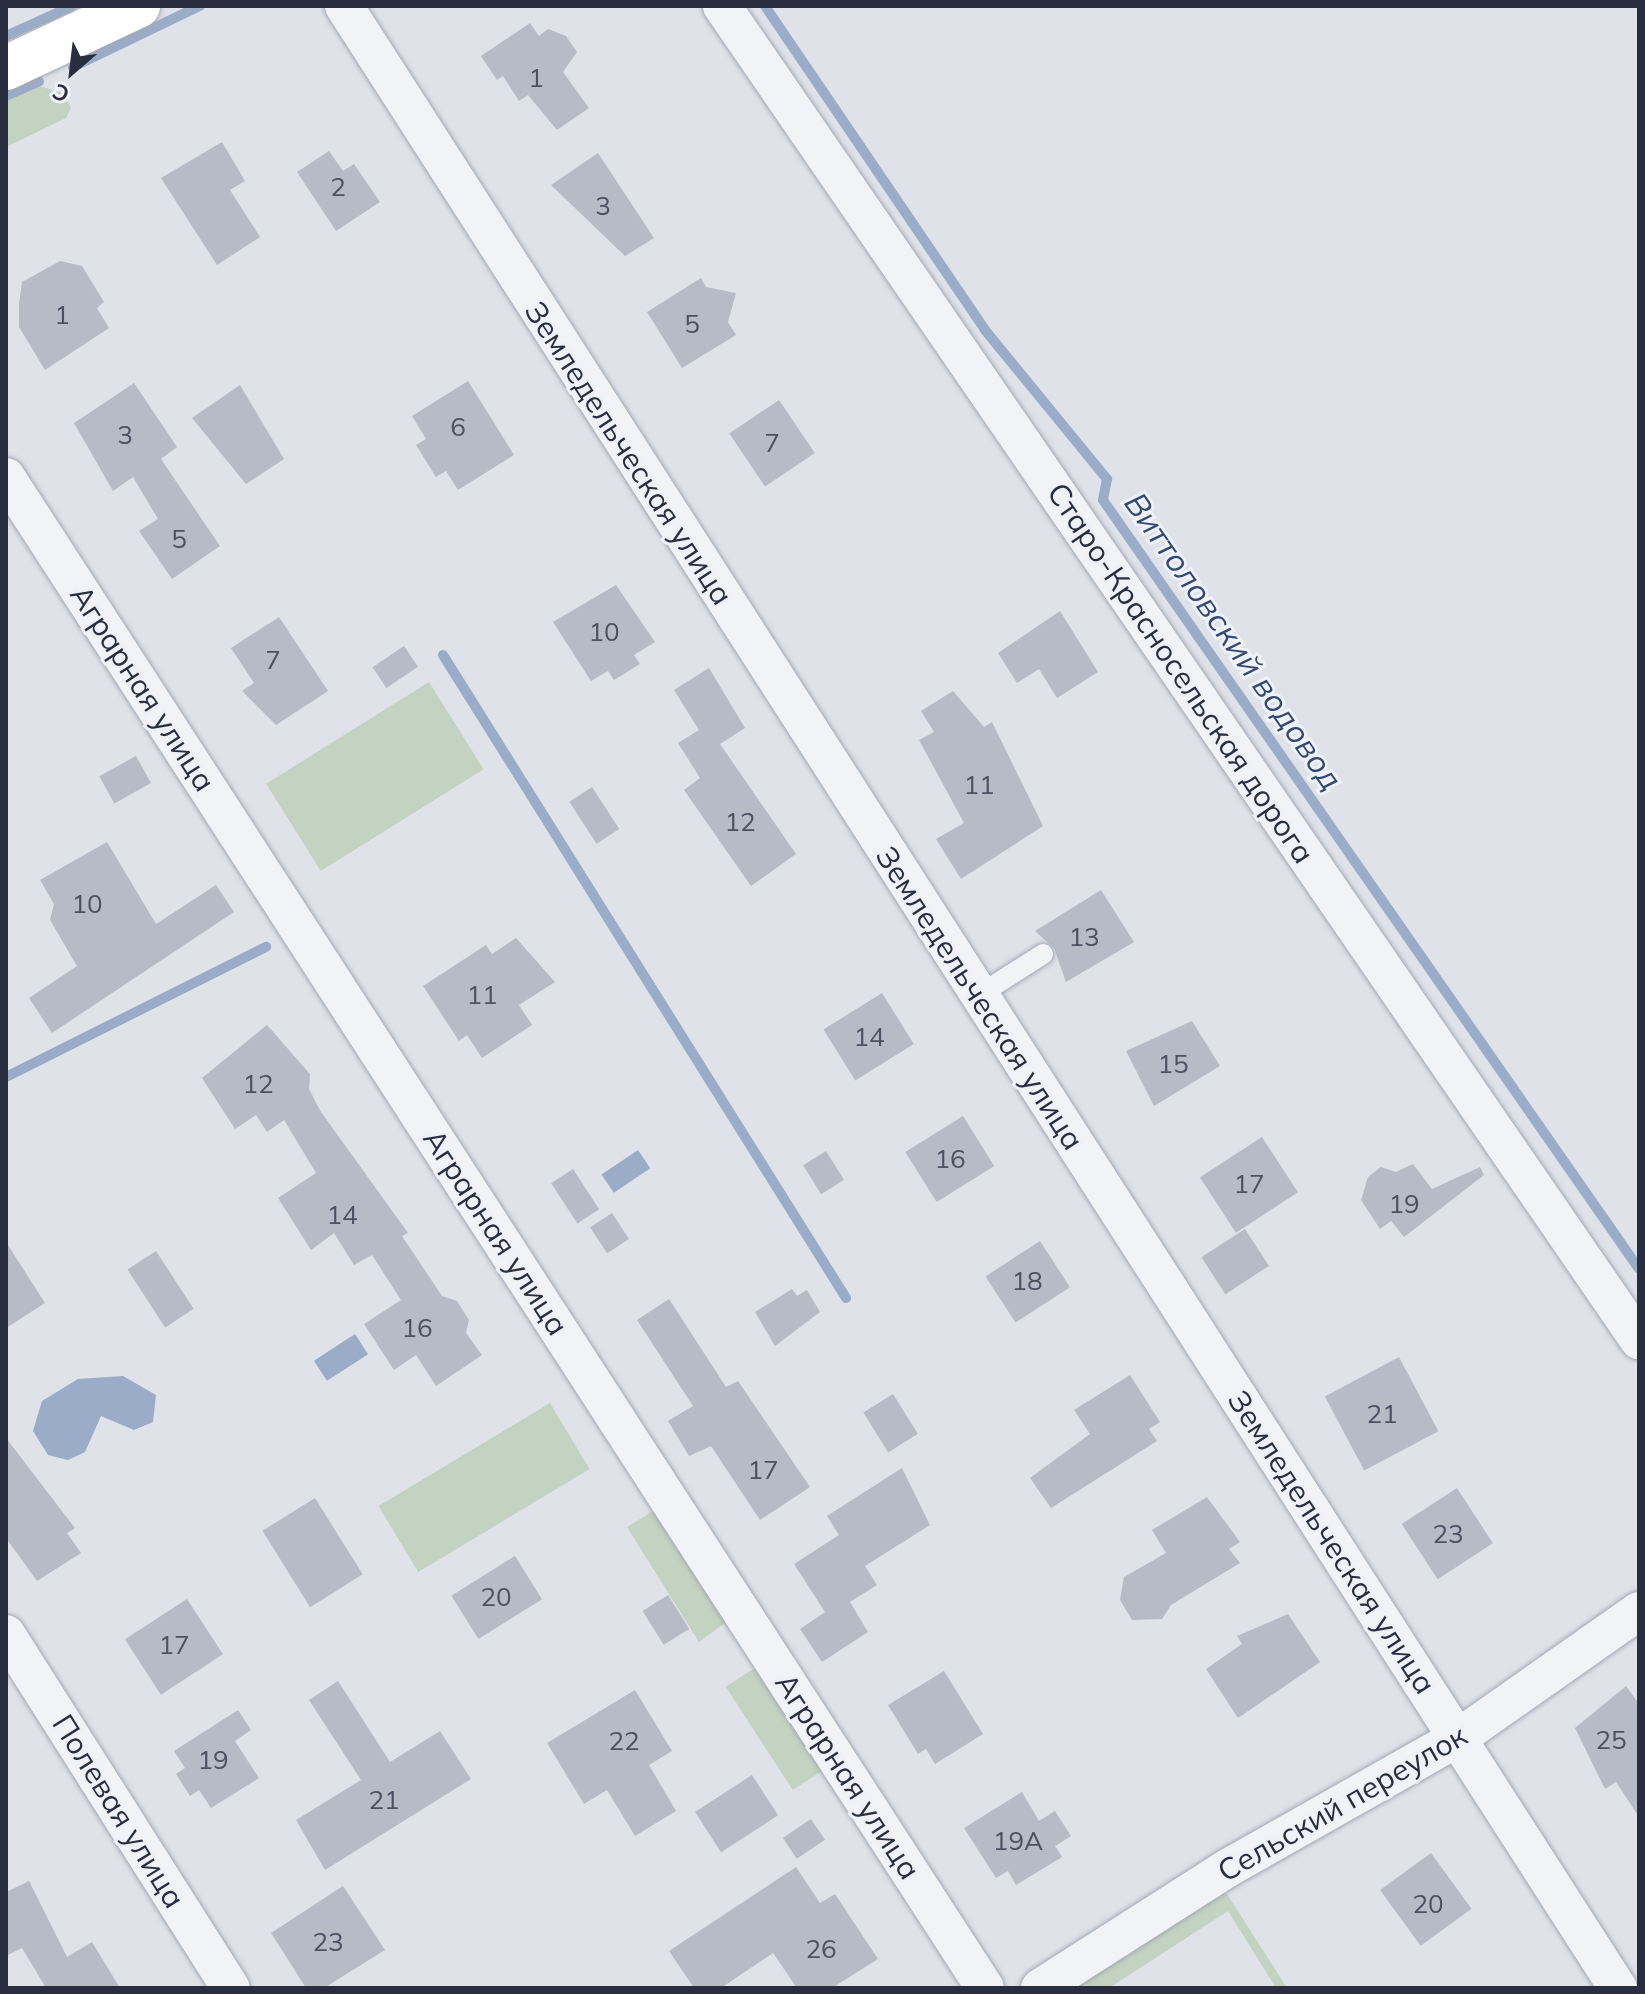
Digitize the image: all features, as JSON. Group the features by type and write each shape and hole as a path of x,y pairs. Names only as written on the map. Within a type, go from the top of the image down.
{"street":[{"path":"6,68 138,6"},
{"name":"Земледельческая улица","path":"344,6 1618,1988"},
{"name":"Старо-Красносельская дорога","path":"722,6 1639,1340"},
{"name":"Аграрная улица","path":"6,477 985,1988"},
{"name":"Сельский переулок","path":"1040,1988 1226,1869 1458,1738 1639,1611"},
{"name":"Полевая улица","path":"6,1634 231,1988"}],"lane":[{"path":"979,995 1043,954"}],"green space":[{"path":"39,86 63,93 71,108 66,118 6,147 6,101"},
{"path":"429,682 484,769 321,871 266,784"},
{"path":"550,1403 590,1469 418,1572 379,1506"},
{"path":"653,1511 729,1620 699,1642 627,1527"},
{"path":"761,1664 828,1767 793,1790 726,1687"},
{"path":"1205,1890 1227,1894 1287,1988 1276,1988 1228,1911 1109,1988 1053,1988"}],"water":[{"path":"638,1150 650,1168 614,1193 602,1175"},
{"path":"355,1334 368,1354 327,1381 314,1361"},
{"path":"123,1376 156,1395 153,1422 134,1430 101,1416 85,1452 68,1460 48,1455 33,1431 42,1401 78,1379"}],"building":[{"path":"530,23 539,36 548,29 566,36 577,52 563,72 589,108 557,130 528,95 519,101 503,76 497,80 481,56"},
{"path":"222,142 245,181 230,190 260,237 217,265 161,178"},
{"path":"329,151 343,171 354,164 380,202 336,231 297,172"},
{"path":"598,153 654,238 625,256 551,185"},
{"path":"60,261 82,266 104,302 97,308 109,328 45,370 19,327 22,282"},
{"path":"701,278 706,287 736,293 728,322 736,335 682,368 647,312"},
{"path":"468,381 514,455 458,490 446,471 436,477 416,445 426,439 412,416"},
{"path":"134,383 177,447 161,459 220,546 172,579 139,531 158,519 133,477 113,491 74,423"},
{"path":"240,385 284,459 246,484 192,418"},
{"path":"779,400 815,453 765,487 729,434"},
{"path":"616,585 655,642 634,655 640,664 614,680 608,671 591,681 553,622"},
{"path":"1060,611 1098,672 1057,698 1039,669 1017,683 998,653"},
{"path":"279,617 328,691 276,725 242,691 254,683 231,648"},
{"path":"404,646 418,667 386,688 372,667"},
{"path":"709,668 745,728 720,744 796,854 751,886 684,790 700,778 678,743 699,730 674,690"},
{"path":"953,691 984,727 992,722 1043,826 961,879 936,839 964,823 919,740 934,732 921,711"},
{"path":"136,756 151,783 114,803 99,776"},
{"path":"592,787 619,829 597,844 569,802"},
{"path":"107,842 156,924 216,885 234,912 52,1033 29,998 77,966 50,920 54,904 40,880"},
{"path":"1101,890 1134,942 1066,982 1054,948 1035,931"},
{"path":"516,938 555,982 519,1005 532,1025 482,1058 467,1035 459,1041 423,986 486,945 492,954"},
{"path":"882,993 914,1044 855,1080 823,1030"},
{"path":"1192,1021 1220,1066 1154,1106 1126,1051"},
{"path":"267,1025 310,1074 309,1089 321,1112 408,1233 402,1236 442,1296 457,1301 469,1320 466,1333 482,1355 436,1386 416,1355 394,1370 364,1324 401,1300 372,1255 354,1265 334,1233 311,1250 278,1198 316,1173 284,1120 267,1132 256,1115 235,1129 202,1078"},
{"path":"963,1116 994,1166 937,1202 905,1152"},
{"path":"1262,1137 1298,1192 1236,1233 1200,1177"},
{"path":"826,1151 844,1180 821,1194 803,1165"},
{"path":"1413,1164 1432,1189 1480,1167 1484,1175 1404,1237 1391,1221 1380,1229 1361,1200 1368,1177 1381,1167 1396,1172"},
{"path":"573,1169 599,1209 577,1223 551,1183"},
{"path":"612,1213 629,1239 607,1253 590,1227"},
{"path":"1245,1229 1269,1266 1225,1294 1201,1257"},
{"path":"1040,1241 1070,1287 1015,1323 985,1276"},
{"path":"6,1242 45,1303 6,1328"},
{"path":"156,1251 194,1309 165,1327 127,1270"},
{"path":"792,1289 797,1296 807,1290 820,1312 775,1346 755,1312"},
{"path":"669,1299 726,1387 738,1381 810,1487 760,1520 711,1446 689,1456 668,1421 693,1406 637,1320"},
{"path":"1399,1357 1438,1431 1364,1471 1325,1396"},
{"path":"1130,1375 1160,1422 1149,1429 1157,1441 1051,1508 1030,1478 1090,1434 1074,1410"},
{"path":"893,1394 918,1434 888,1452 863,1413"},
{"path":"6,1438 75,1528 67,1533 81,1553 37,1581 6,1538"},
{"path":"902,1468 930,1525 865,1566 877,1585 850,1602 868,1632 822,1662 800,1629 825,1612 794,1564 839,1535 827,1516"},
{"path":"1457,1488 1493,1543 1438,1579 1402,1524"},
{"path":"1207,1497 1240,1542 1229,1549 1240,1563 1171,1605 1162,1619 1132,1620 1120,1600 1124,1577 1166,1553 1152,1530"},
{"path":"315,1498 363,1574 310,1607 262,1531"},
{"path":"515,1556 542,1599 478,1639 451,1596"},
{"path":"668,1595 689,1629 664,1645 643,1611"},
{"path":"187,1599 223,1654 161,1695 125,1639"},
{"path":"1288,1614 1320,1662 1238,1718 1206,1669 1242,1644 1237,1636"},
{"path":"944,1671 983,1734 935,1764 926,1749 918,1754 888,1705"},
{"path":"338,1681 390,1762 440,1731 471,1779 325,1870 296,1820 361,1780 309,1700"},
{"path":"1626,1686 1639,1704 1639,1817 1616,1782 1605,1789 1575,1728"},
{"path":"635,1690 672,1751 649,1765 676,1811 635,1836 607,1790 584,1804 547,1743"},
{"path":"238,1710 251,1730 235,1741 259,1778 211,1808 199,1790 190,1796 176,1774 185,1768 174,1751"},
{"path":"752,1775 778,1815 721,1852 695,1812"},
{"path":"1022,1792 1039,1821 1055,1811 1071,1836 1055,1846 1062,1857 1016,1885 1008,1871 996,1878 964,1828"},
{"path":"811,1819 825,1840 797,1859 783,1838"},
{"path":"1431,1853 1472,1909 1421,1946 1380,1890"},
{"path":"796,1867 820,1903 835,1894 878,1959 832,1988 797,1988 773,1953 721,1988 694,1988 669,1951"},
{"path":"29,1881 67,1957 92,1942 120,1988 46,1988 22,1948 6,1956 6,1892"},
{"path":"343,1886 385,1950 324,1988 306,1988 271,1933"}],"waterway":[{"path":"6,36 72,6"},
{"path":"73,67 200,6"},
{"name":"Виттоловский водовод","path":"765,6 985,330 1107,479 1103,500 1639,1269"},
{"path":"6,96 39,81"},
{"path":"443,655 846,1298"},
{"path":"6,1077 266,947"}]}
